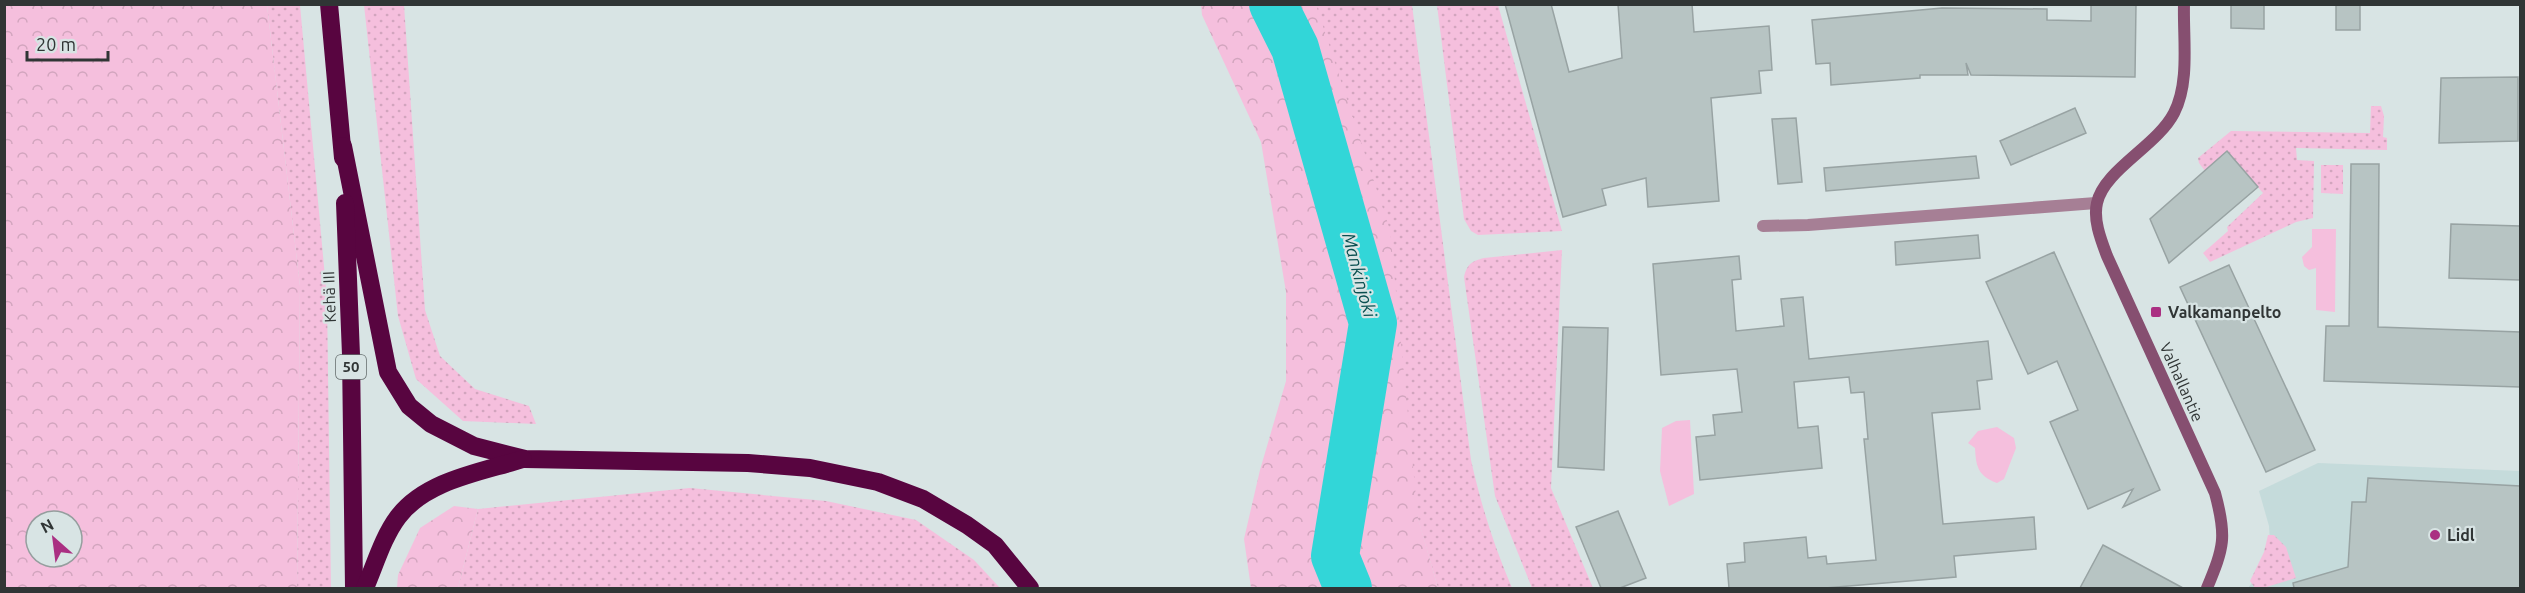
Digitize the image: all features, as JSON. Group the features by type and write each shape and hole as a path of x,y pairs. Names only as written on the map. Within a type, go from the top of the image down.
{"highway":[{"name":"Kehä III","path":"328,4 343,146 351,355 354,588"},
{"path":"343,146 388,372 409,406 431,424 474,446 525,459 748,462 810,468 878,482 923,499 986,538 995,545 1030,588"},
{"path":"365,588 385,541 399,516 421,496 452,481 525,459"}],"street":[{"path":"1763,226 2055,208 2096,203 2105,185 2163,130 2174,113 2183,84 2184,4"},
{"name":"Valhallantie","path":"2096,203 2098,231 2107,256 2215,493 2223,523 2223,546 2206,588"}],"shaded area":[{"name":"Lidl","path":"2318,463 2520,471 2520,588 2248,588 2259,573 2270,542 2269,526 2259,491"}],"green space":[{"path":"4,5 267,5 300,286 297,588 5,588"},
{"path":"267,5 300,5 327,299 331,588 297,588 300,286"},
{"path":"364,5 404,5 425,310 440,356 475,389 529,406 536,424 463,421 416,379 398,316"},
{"path":"1201,5 1316,5 1390,230 1418,518 1438,588 1251,588 1244,539 1260,470 1286,381 1286,292 1261,142 1202,15"},
{"path":"1316,5 1412,5 1471,460 1488,525 1512,588 1438,588 1418,519"},
{"path":"1437,5 1498,5 1562,231 1478,235 1471,231 1464,219"},
{"path":"2371,106 2381,106 2384,116 2383,137 2387,138 2387,150 2296,148 2297,160 2314,161 2313,218 2296,222 2210,262 2203,253 2228,231 2227,227 2263,193 2227,152 2205,171 2198,158 2231,131 2370,133"},
{"path":"2321,165 2343,165 2343,194 2321,193"},
{"path":"2312,229 2336,229 2335,312 2316,310 2316,268 2309,270 2304,266 2302,257 2312,247"},
{"path":"1562,250 1551,488 1593,588 1532,588 1495,496 1464,277 1468,266 1480,259"},
{"path":"1690,420 1694,494 1669,506 1660,471 1662,428 1676,421"},
{"path":"1997,427 2014,438 2016,448 2004,479 1997,483 1979,470 1975,448 1968,443 1978,431"},
{"path":"690,488 826,501 916,520 974,560 1000,588 458,588 478,509"},
{"path":"454,506 478,509 458,588 397,588 398,575 420,528"},
{"path":"2268,535 2274,535 2286,547 2296,578 2263,588 2255,588 2250,581 2264,552"}],"building":[{"path":"1505,4 1551,4 1569,72 1622,58 1618,4 1692,4 1694,32 1769,26 1772,70 1759,71 1761,93 1711,98 1719,201 1648,207 1646,178 1602,189 1606,205 1563,217"},
{"path":"2091,4 2136,4 2135,77 1971,75 1966,63 1968,75 1920,75 1920,78 1831,85 1830,63 1816,64 1812,20 1942,8 2047,9 2047,20 2091,21"},
{"path":"2231,4 2264,4 2264,29 2231,28"},
{"path":"2336,4 2360,4 2360,30 2336,30"},
{"path":"2518,77 2518,141 2439,143 2441,78"},
{"path":"2075,108 2086,133 2011,165 2000,141"},
{"path":"1796,118 1802,182 1778,184 1772,119"},
{"path":"2227,151 2258,187 2169,263 2150,219"},
{"path":"1976,156 1979,178 1826,191 1824,168"},
{"path":"2351,164 2379,164 2378,327 2520,332 2520,387 2324,381 2326,326 2349,326"},
{"path":"2451,224 2520,226 2520,280 2449,278"},
{"path":"1978,235 1980,258 1896,265 1895,242"},
{"path":"2054,252 2160,490 2123,507 2133,489 2088,509 2050,422 2078,410 2057,361 2028,374 1986,282"},
{"path":"1739,256 1741,279 1732,280 1736,331 1784,326 1781,299 1803,297 1809,359 1988,341 1992,379 1977,381 1980,409 1932,413 1943,524 2034,517 2036,549 1954,556 1956,577 1825,588 1729,588 1727,564 1745,562 1744,543 1806,537 1808,558 1826,556 1827,564 1876,560 1864,439 1868,439 1864,392 1851,393 1849,377 1794,382 1798,428 1818,426 1822,468 1700,480 1696,437 1715,435 1713,415 1742,412 1737,369 1661,375 1653,264"},
{"path":"2229,265 2315,450 2266,472 2180,287"},
{"path":"1563,327 1608,328 1604,470 1558,467"},
{"name":"Lidl","path":"2368,478 2520,486 2520,588 2294,588 2293,583 2348,567 2352,502 2366,502"},
{"path":"1618,511 1646,578 1620,588 1601,588 1576,527"},
{"path":"2103,545 2133,561 2183,588 2080,588"}],"waterway":[{"name":"Mankinjoki","path":"1273,4 1295,48 1373,323 1335,556 1348,588"}],"place":[{"name":"Valkamanpelto","path":"2156,312"},
{"name":"Lidl","path":"2435,535"}]}
